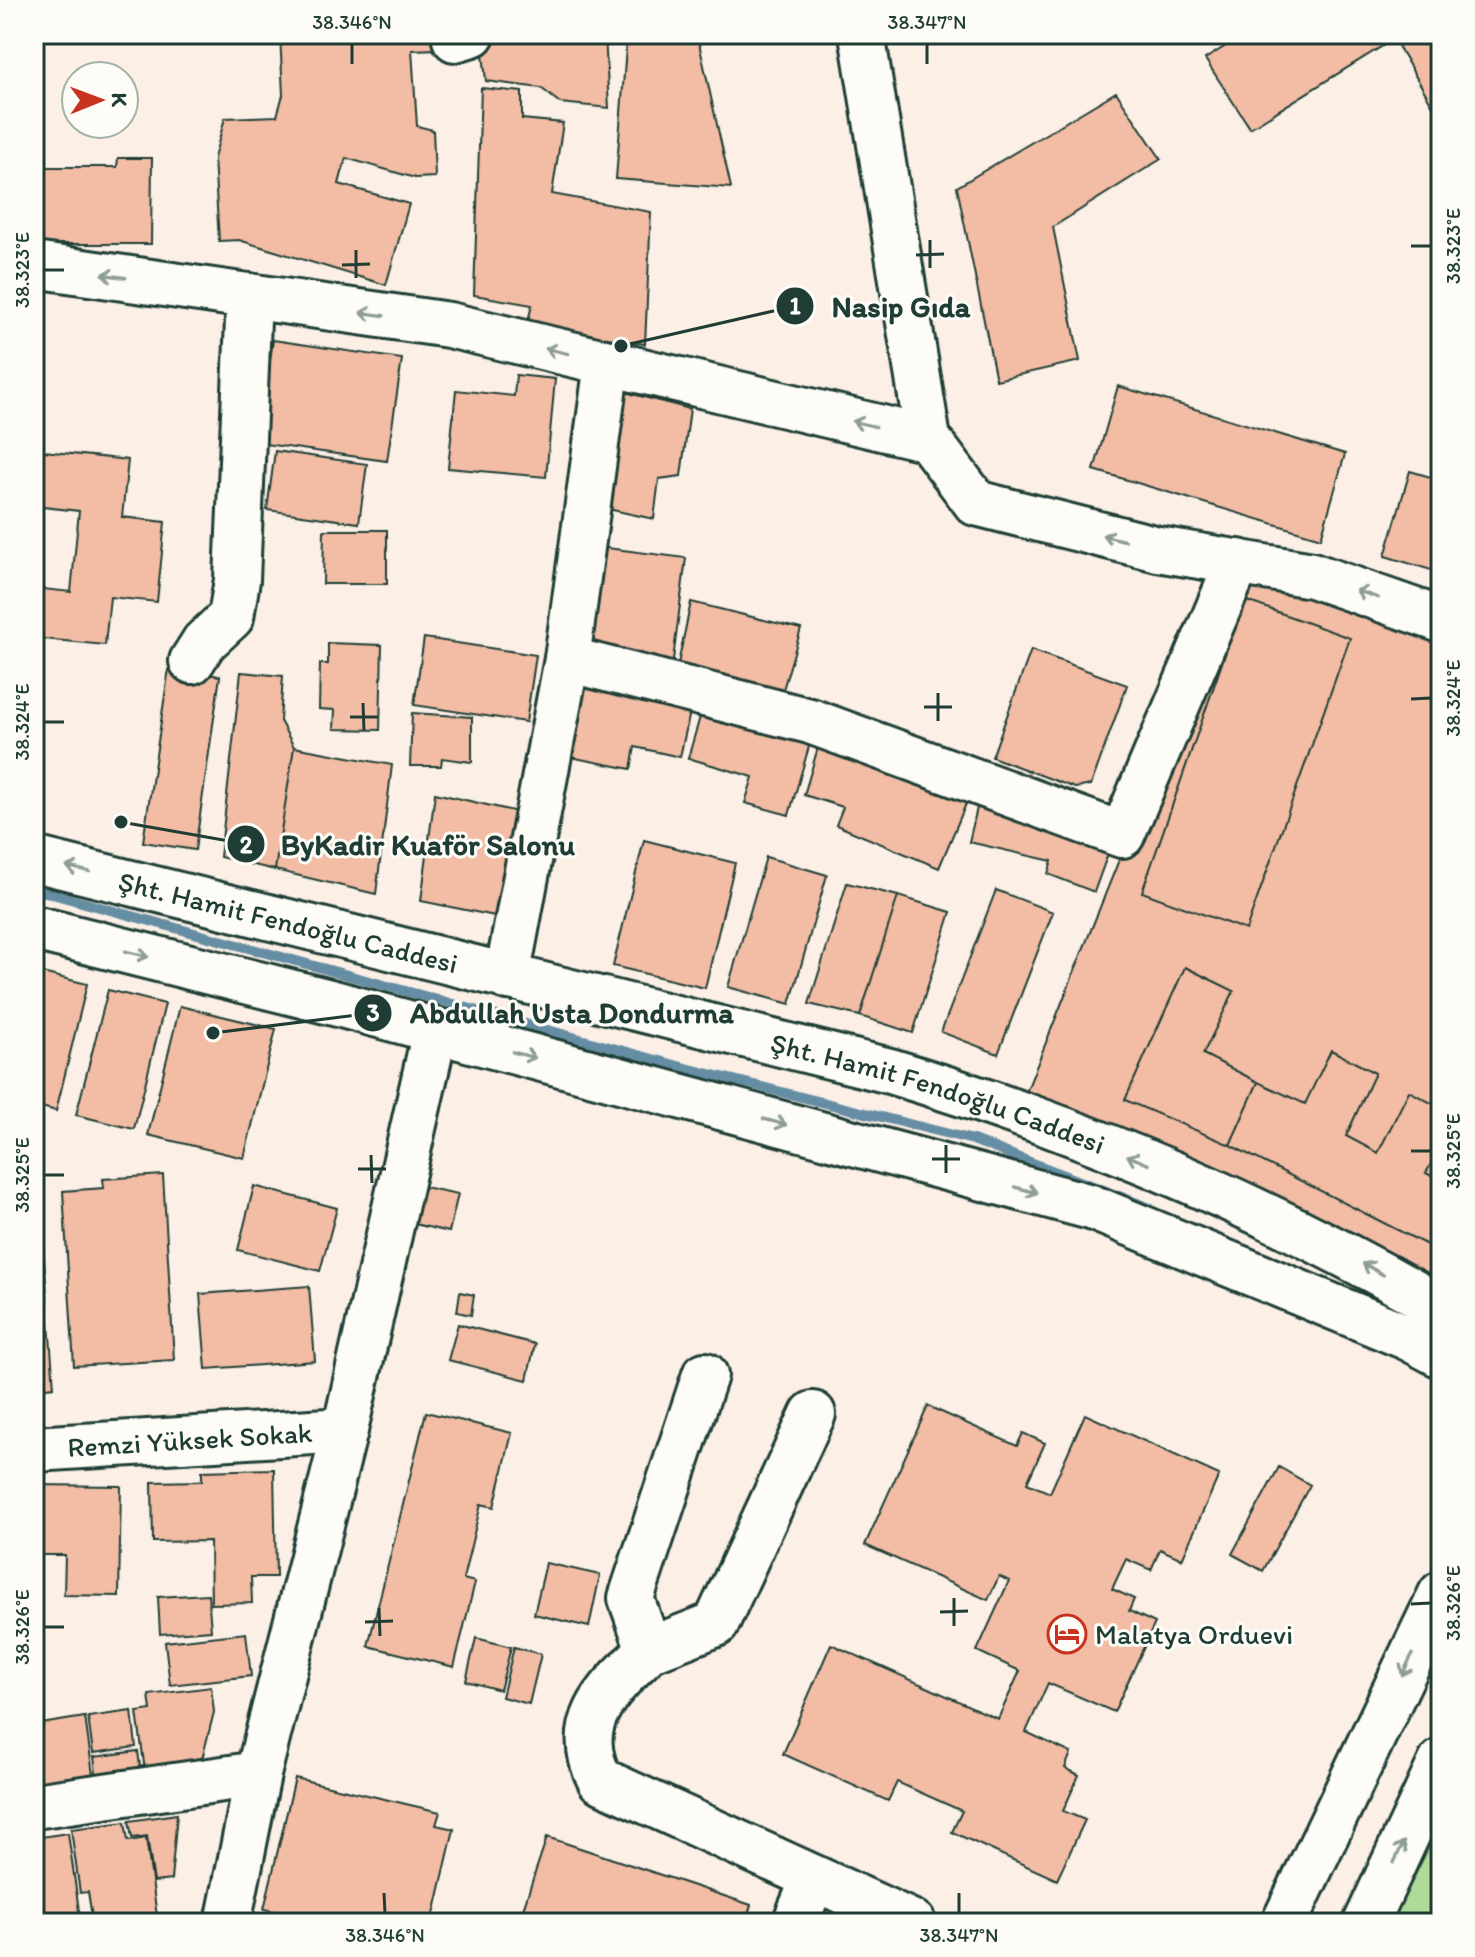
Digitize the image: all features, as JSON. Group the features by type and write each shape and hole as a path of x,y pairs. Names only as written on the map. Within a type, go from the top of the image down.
{"street":[{"path":"862,34 928,439 976,503 1158,549 1312,575 1441,620"},
{"path":"34,265 449,325 928,439"},
{"path":"192,661 204,642 231,617 237,580 249,296"},
{"path":"507,977 567,659 607,363"},
{"path":"567,659 810,721 1122,835 1238,562"},
{"name":"Şht. Hamit Fendoğlu Caddesi","path":"34,859 214,901 890,1071 1007,1106 1183,1179 1341,1250 1441,1308"},
{"path":"34,928 435,1031 1091,1207 1409,1338 1441,1355"},
{"path":"228,1923 258,1774 345,1430 435,1031"},
{"path":"649,1650 631,1598 705,1375"},
{"path":"813,1414 716,1624 649,1650 601,1697 593,1723 593,1766 600,1780 913,1923"},
{"name":"Remzi Yüksek Sokak","path":"34,1449 345,1430"},
{"path":"1284,1923 1441,1594"},
{"path":"1366,1923 1441,1762"},
{"path":"34,1806 258,1774"},
{"path":"795,1923 814,1878"}],"green space":[{"path":"1441,1823 1441,1923 1391,1923"}],"building":[{"path":"280,34 438,34 439,49 412,50 417,126 433,130 435,177 415,178 346,158 339,184 409,204 386,285 239,240 219,241 214,158 225,118 277,116 283,95"},
{"path":"519,34 605,34 609,108 560,103 541,88 486,81 482,44"},
{"path":"627,34 697,34 731,188 616,179"},
{"path":"1245,34 1441,34 1441,120 1394,39 1250,128 1205,59"},
{"path":"481,88 522,92 522,119 563,123 552,194 651,212 645,344 527,325 532,305 474,295"},
{"path":"1116,92 1161,159 1053,227 1080,361 996,380 957,187"},
{"path":"118,158 152,158 151,244 34,244 34,167 117,167"},
{"path":"273,340 402,359 387,461 258,443"},
{"path":"516,375 555,379 546,477 448,468 456,390 514,396"},
{"path":"1118,386 1345,454 1321,538 1094,470"},
{"path":"613,389 690,409 681,476 659,479 654,519 594,506"},
{"path":"34,450 128,460 122,517 165,522 157,602 110,597 105,645 34,638 34,588 71,592 79,511 34,506"},
{"path":"275,451 367,464 359,523 267,510"},
{"path":"1410,471 1441,480 1441,573 1385,556"},
{"path":"324,530 387,530 387,584 323,584"},
{"path":"591,546 686,558 672,668 577,656"},
{"path":"1238,562 1441,632 1441,1283 1025,1095"},
{"path":"1244,600 1350,638 1246,930 1142,892"},
{"path":"691,602 801,629 782,693 678,664"},
{"path":"424,638 536,655 526,722 414,705"},
{"path":"328,643 382,645 380,730 334,729 335,710 319,709 320,664 328,664"},
{"path":"1031,650 1127,685 1091,785 1075,788 992,757"},
{"path":"169,668 220,676 195,850 143,842"},
{"path":"241,672 283,676 280,721 294,747 275,870 220,857"},
{"path":"576,678 692,703 680,757 635,747 631,769 560,755"},
{"path":"705,700 813,733 789,815 745,803 753,777 688,758"},
{"path":"412,713 472,717 472,762 442,758 441,766 410,766"},
{"path":"822,734 973,787 939,868 836,825 843,807 804,795"},
{"path":"294,747 392,765 376,894 275,870"},
{"path":"435,793 526,814 505,918 421,901"},
{"path":"979,799 1110,848 1094,892 1048,874 1052,861 969,842"},
{"path":"644,840 735,863 705,988 613,966"},
{"path":"766,857 827,875 790,1004 728,987"},
{"path":"847,883 898,896 860,1016 809,1004"},
{"path":"996,890 1053,912 998,1054 941,1032"},
{"path":"898,896 951,912 913,1033 860,1016"},
{"path":"1185,967 1234,991 1203,1054 1258,1082 1230,1145 1125,1100"},
{"path":"34,971 87,984 56,1111 34,1105"},
{"path":"108,990 165,1004 134,1129 76,1115"},
{"path":"180,1006 276,1029 244,1158 148,1135"},
{"path":"1331,1050 1375,1073 1346,1136 1378,1153 1409,1091 1441,1108 1441,1145 1426,1173 1441,1181 1441,1252 1230,1145 1258,1082 1305,1104"},
{"path":"163,1175 174,1360 74,1366 63,1191 104,1188 103,1179"},
{"path":"414,1185 458,1194 449,1232 406,1222"},
{"path":"254,1186 337,1208 320,1271 238,1250"},
{"path":"34,1194 39,1194 54,1387 37,1389"},
{"path":"309,1286 315,1361 206,1369 200,1294"},
{"path":"460,1292 474,1295 471,1315 457,1312"},
{"path":"458,1324 535,1344 527,1380 448,1360"},
{"name":"Malatya Orduevi","path":"928,1406 1017,1446 1023,1433 1045,1443 1027,1483 1050,1493 1085,1414 1219,1475 1182,1559 1160,1549 1151,1570 1126,1559 1112,1589 1134,1599 1129,1611 1155,1623 1114,1712 1048,1683 1026,1732 1071,1753 1065,1768 1079,1775 1063,1811 1085,1820 1057,1880 952,1832 962,1811 897,1782 888,1801 783,1754 831,1644 998,1719 1020,1671 977,1651 1009,1581 999,1576 988,1600 865,1545"},
{"path":"426,1412 512,1433 494,1507 481,1504 463,1579 475,1582 454,1667 368,1646"},
{"path":"1279,1467 1310,1485 1263,1571 1232,1554"},
{"path":"274,1469 276,1577 251,1577 252,1603 211,1604 210,1541 153,1542 152,1482 202,1481 202,1471"},
{"path":"34,1485 121,1486 119,1596 64,1595 65,1555 34,1555"},
{"path":"546,1563 600,1575 589,1627 534,1614"},
{"path":"208,1594 211,1630 160,1634 158,1597"},
{"path":"246,1633 251,1676 170,1685 165,1642"},
{"path":"476,1638 511,1647 500,1690 466,1681"},
{"path":"514,1647 541,1654 529,1704 502,1697"},
{"path":"211,1687 214,1712 201,1763 145,1771 137,1712 151,1710 149,1695"},
{"path":"132,1711 136,1747 93,1753 88,1717"},
{"path":"85,1717 94,1782 34,1790 34,1725"},
{"path":"138,1751 141,1774 97,1780 94,1757"},
{"path":"295,1778 440,1812 436,1825 454,1829 432,1923 417,1919 416,1923 326,1923 264,1909"},
{"path":"177,1814 171,1880 154,1882 147,1836 132,1838 129,1821"},
{"path":"125,1822 128,1841 146,1838 158,1923 93,1923 88,1892 80,1893 71,1829"},
{"path":"68,1833 80,1918 40,1923 34,1881 34,1838"},
{"path":"547,1837 751,1905 745,1923 519,1921"}],"waterway":[{"path":"34,889 682,1067 973,1140 1150,1208"}],"place":[{"name":"Nasip Gıda","path":"621,346"},
{"name":"ByKadir Kuaför Salonu","path":"121,822"},
{"name":"Abdullah Usta Dondurma","path":"213,1033"},
{"name":"Malatya Orduevi","path":"1067,1634"}]}
